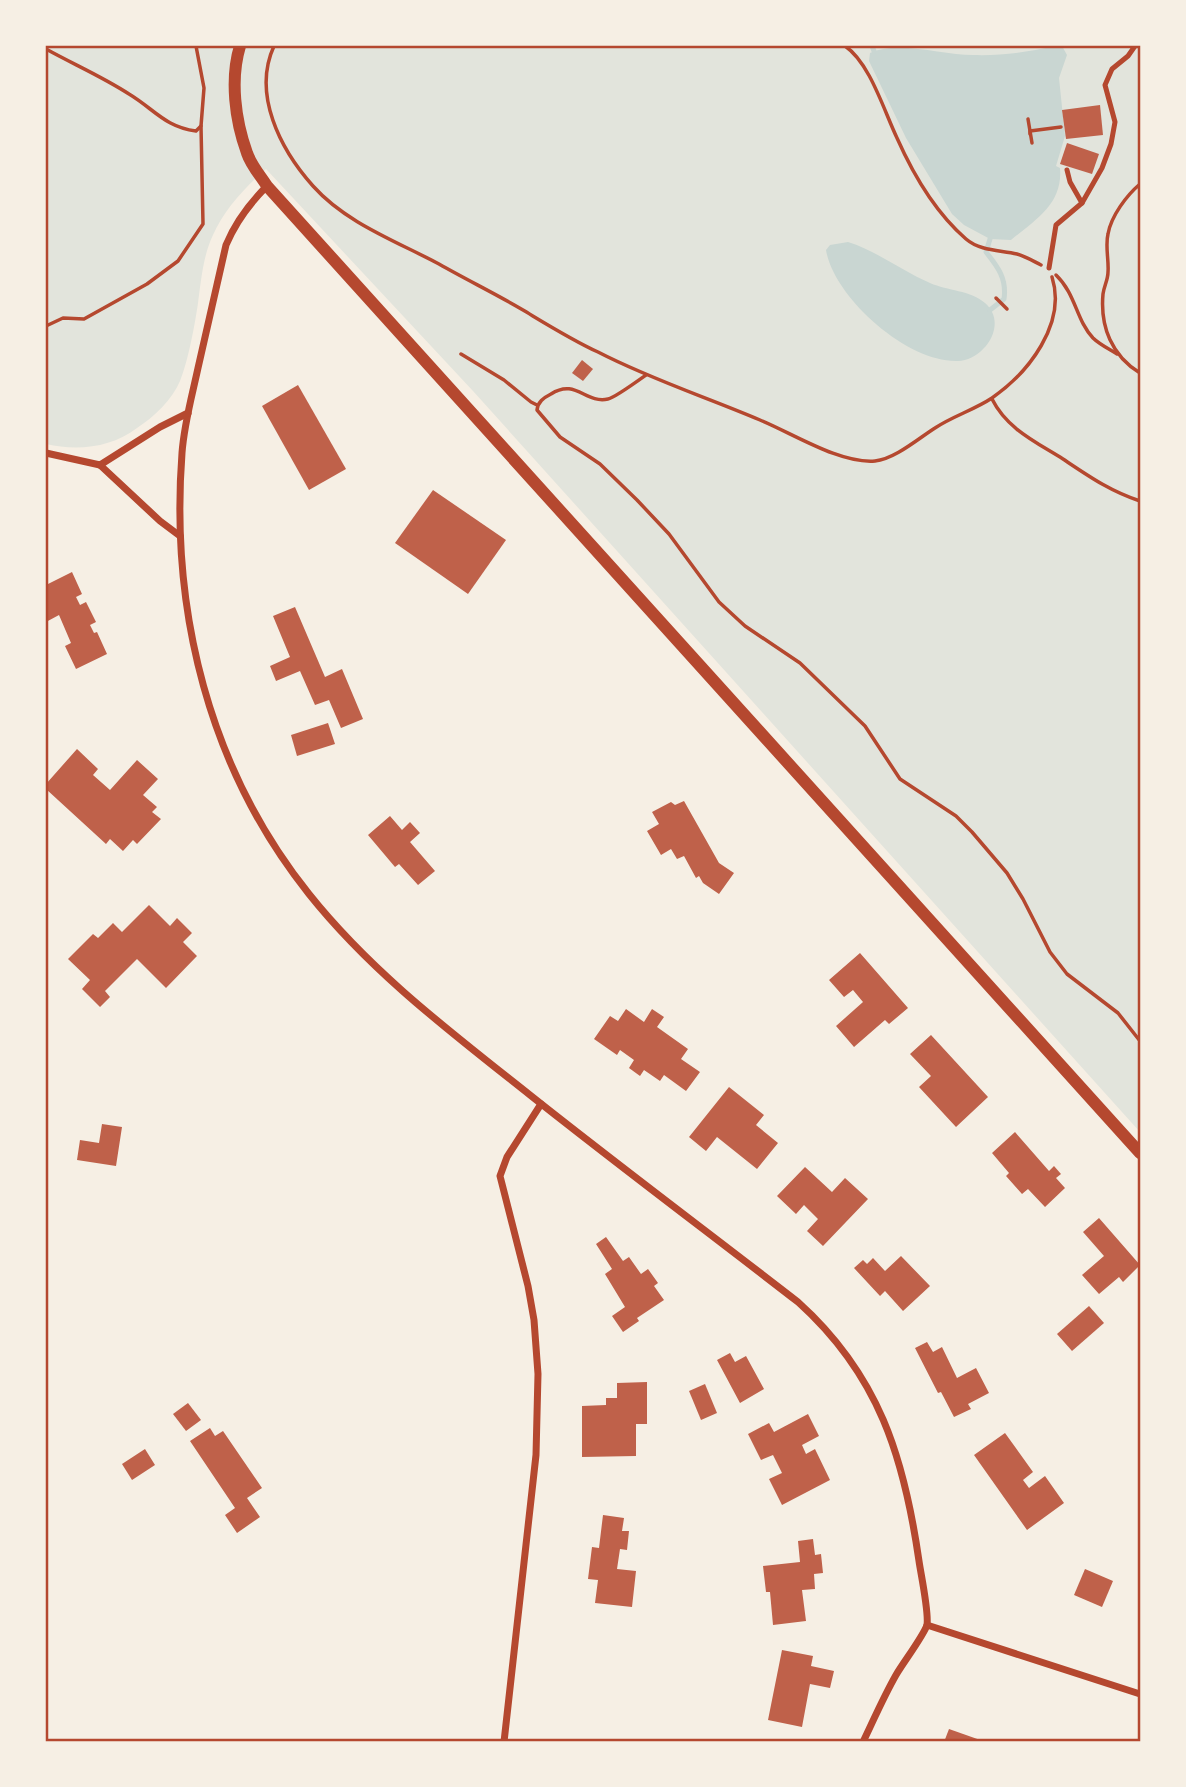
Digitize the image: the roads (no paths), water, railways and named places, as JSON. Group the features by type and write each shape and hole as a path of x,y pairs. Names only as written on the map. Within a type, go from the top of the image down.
{"street":[{"path":"240,46 237,54 235,104 247,155 267,186 1140,1153"},
{"path":"267,186 246,207 234,225 226,245 182,450 180,536 183,587 191,643 221,741 273,841 309,894 369,960 429,1016 798,1302 817,1319 850,1360 881,1413 902,1469 915,1533 927,1625 896,1675 863,1741"},
{"path":"100,465 160,427 188,413"},
{"path":"46,453 100,465 180,536"},
{"path":"504,1741 536,1455 538,1385 534,1320 528,1286 500,1176 507,1157 541,1104"},
{"path":"927,1625 1140,1694"}],"lane":[{"path":"1049,268 1056,225 1082,203 1102,168 1111,144 1115,122 1105,85 1112,69 1128,56 1135,46"},
{"path":"1068,170 1070,182 1082,203"}],"waterway":[{"path":"872,46 874,51"},
{"path":"990,239 986,252 1001,274 1005,292 1004,299 990,310"}]}
